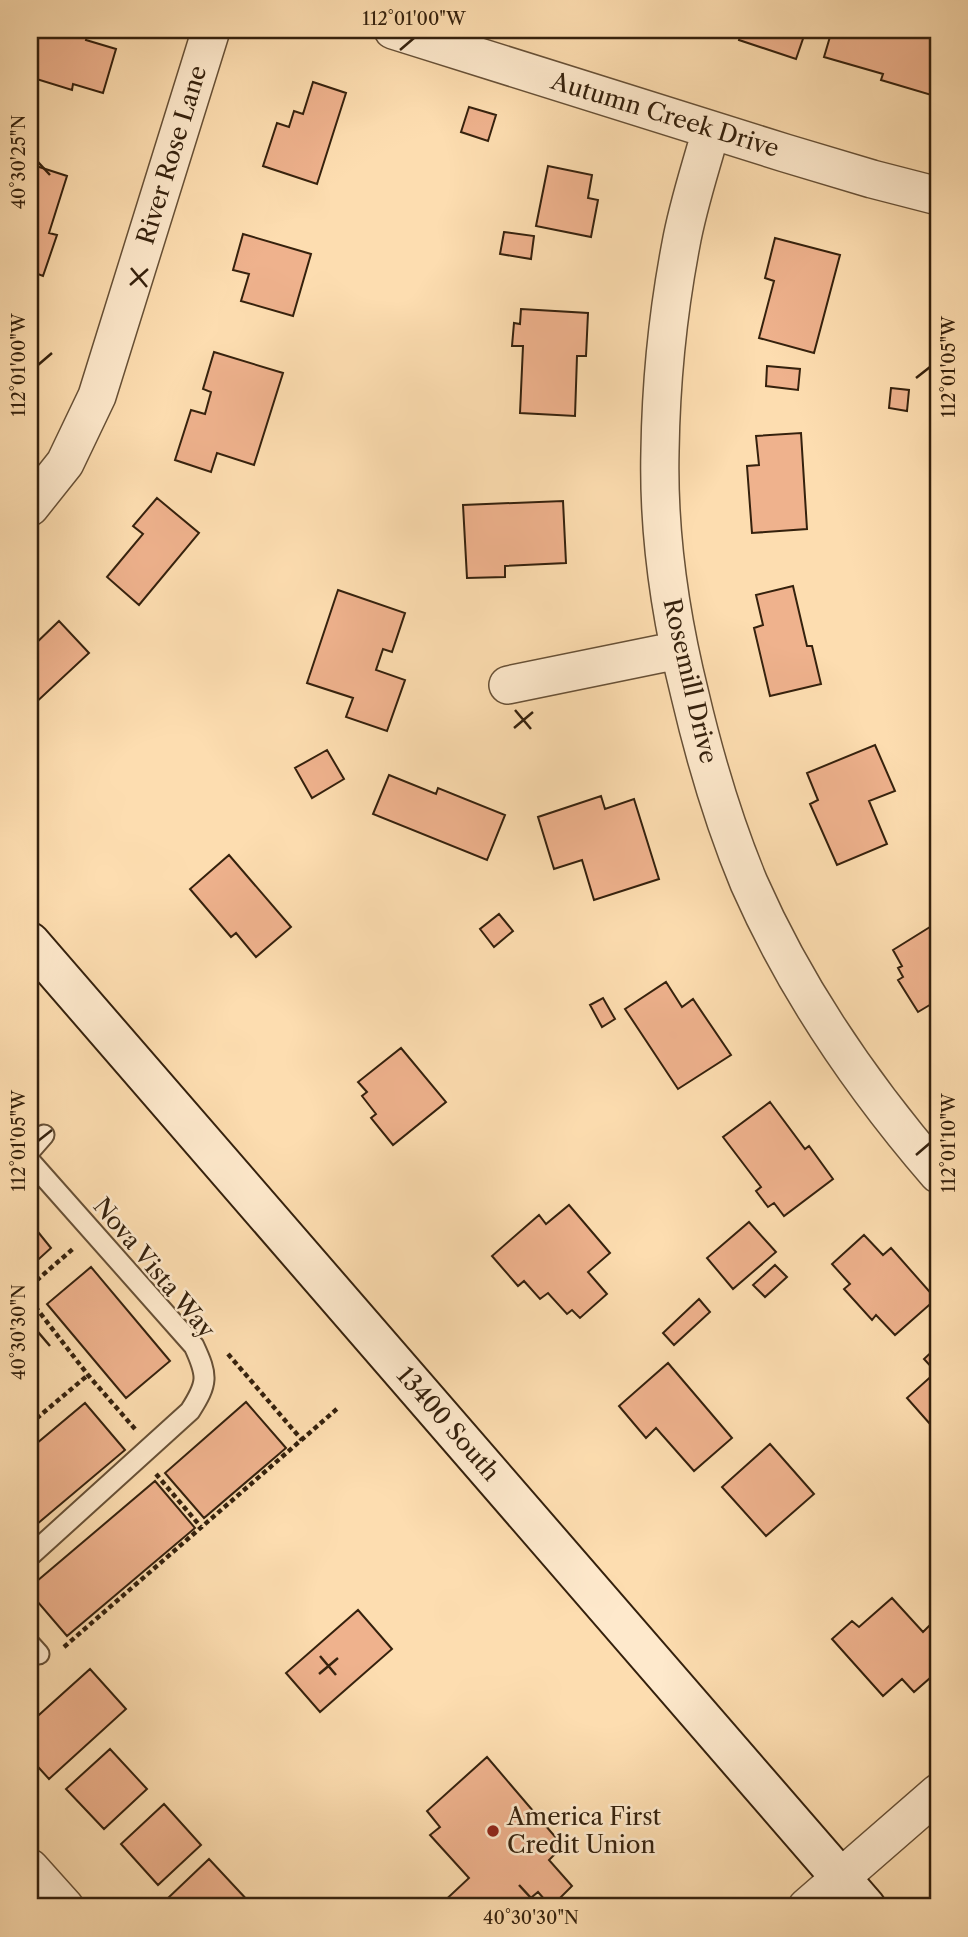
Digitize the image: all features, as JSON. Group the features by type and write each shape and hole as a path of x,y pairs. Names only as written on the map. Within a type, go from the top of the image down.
{"main road":[{"name":"13400 South","path":"30,942 866,1907"}],"street":[{"name":"River Rose Lane","path":"30,507 65,463 97,396 211,30"},
{"name":"Autumn Creek Drive","path":"393,30 860,176 938,196"},
{"name":"Rosemill Drive","path":"711,130 681,241 663,381 660,452 662,530 679,650 723,813 749,882 779,945 814,1006 858,1073 899,1129 938,1174"},
{"path":"508,685 679,650"},
{"path":"807,1907 938,1793"},
{"path":"30,1868 65,1907"}],"lane":[{"path":"30,1151 44,1135"},
{"name":"Nova Vista Way","path":"30,1161 194,1346 204,1367 203,1390 190,1411 30,1556"}],"path":[{"path":"30,1286 76,1247"},
{"path":"30,1300 135,1430"},
{"path":"225,1351 302,1440"},
{"path":"30,1424 88,1375"},
{"path":"60,1650 338,1408"},
{"path":"153,1471 201,1527"}],"building":[{"path":"30,30 89,30 86,40 116,49 103,93 73,84 72,90 30,77"},
{"path":"742,30 806,30 796,59 739,40"},
{"path":"832,30 937,30 935,40 938,41 938,97 881,80 883,74 824,57"},
{"path":"313,82 346,93 317,184 263,166 277,123 289,127 294,111 303,114"},
{"path":"469,107 496,115 488,141 461,132"},
{"path":"30,164 67,176 49,233 57,235 43,276 30,271"},
{"path":"548,166 592,175 588,198 598,200 591,237 536,226"},
{"path":"504,232 534,236 531,259 500,254"},
{"path":"243,234 311,254 293,316 241,301 249,274 233,270"},
{"path":"775,238 840,255 814,353 759,338 774,281 765,278"},
{"path":"938,304 938,351 932,350"},
{"path":"521,309 588,313 586,356 577,356 575,416 520,413 523,346 512,346 514,323 520,324"},
{"path":"214,352 283,373 254,465 217,453 211,472 175,460 191,410 205,414 211,392 203,389"},
{"path":"767,366 800,369 798,390 766,386"},
{"path":"891,388 909,390 907,411 889,408"},
{"path":"801,433 807,529 752,533 747,466 759,465 756,436"},
{"path":"157,498 199,533 139,605 107,577 143,534 133,526"},
{"path":"563,501 566,563 505,566 505,577 467,578 463,505"},
{"path":"793,586 807,646 812,646 821,684 770,696 754,628 763,625 756,595"},
{"path":"338,590 405,613 392,652 383,649 376,670 405,680 387,731 346,717 353,698 307,683"},
{"path":"59,621 89,653 30,708 30,649"},
{"path":"875,745 895,791 869,801 887,844 837,865 810,804 818,800 807,773"},
{"path":"327,750 344,779 312,798 295,768"},
{"path":"389,775 436,794 438,788 505,815 487,860 373,814"},
{"path":"601,796 605,809 634,799 659,879 594,900 582,860 554,869 538,817"},
{"path":"229,855 291,927 256,957 236,933 231,937 190,889"},
{"path":"499,914 513,931 494,947 480,929"},
{"path":"938,922 938,1000 918,1012 898,980 903,977 898,968 902,966 893,950"},
{"path":"666,982 682,1007 693,999 731,1055 678,1089 625,1009"},
{"path":"603,998 615,1019 602,1027 590,1005"},
{"path":"401,1048 446,1102 393,1145 371,1118 376,1114 362,1096 367,1092 358,1082"},
{"path":"770,1102 805,1149 809,1146 833,1179 784,1216 774,1203 768,1207 756,1191 761,1187 723,1137"},
{"path":"569,1205 610,1253 588,1272 607,1294 580,1318 572,1310 567,1314 548,1293 540,1299 524,1281 518,1286 492,1256 539,1215 546,1224"},
{"path":"30,1222 51,1248 30,1267"},
{"path":"749,1222 776,1252 733,1289 707,1258"},
{"path":"864,1235 883,1255 891,1248 936,1299 895,1335 876,1315 872,1320 844,1289 850,1284 832,1264"},
{"path":"775,1265 787,1277 765,1297 753,1285"},
{"path":"91,1267 170,1361 126,1398 47,1304"},
{"path":"699,1299 710,1312 674,1345 663,1333"},
{"path":"938,1346 938,1433 907,1398 936,1372 924,1359"},
{"path":"668,1363 732,1438 694,1471 656,1428 646,1438 619,1406"},
{"path":"246,1402 286,1448 204,1518 165,1473"},
{"path":"85,1403 125,1450 30,1530 30,1449"},
{"path":"770,1444 814,1494 766,1536 722,1487"},
{"path":"155,1481 195,1528 67,1636 30,1593 30,1587"},
{"path":"892,1598 923,1632 930,1625 938,1635 938,1671 914,1692 902,1679 883,1696 832,1639 852,1621 859,1627"},
{"path":"358,1610 392,1649 320,1712 286,1673"},
{"path":"90,1669 126,1709 49,1779 30,1758 30,1723"},
{"path":"110,1749 147,1789 104,1829 66,1789"},
{"name":"America First Credit Union","path":"487,1757 563,1846 549,1860 572,1886 551,1907 538,1892 520,1907 438,1907 469,1878 430,1835 440,1827 427,1811"},
{"path":"164,1804 201,1845 158,1885 121,1844"},
{"path":"209,1859 250,1903 245,1907 175,1907 167,1899"}],"place":[{"name":"America First Credit Union","path":"493,1831"}]}
